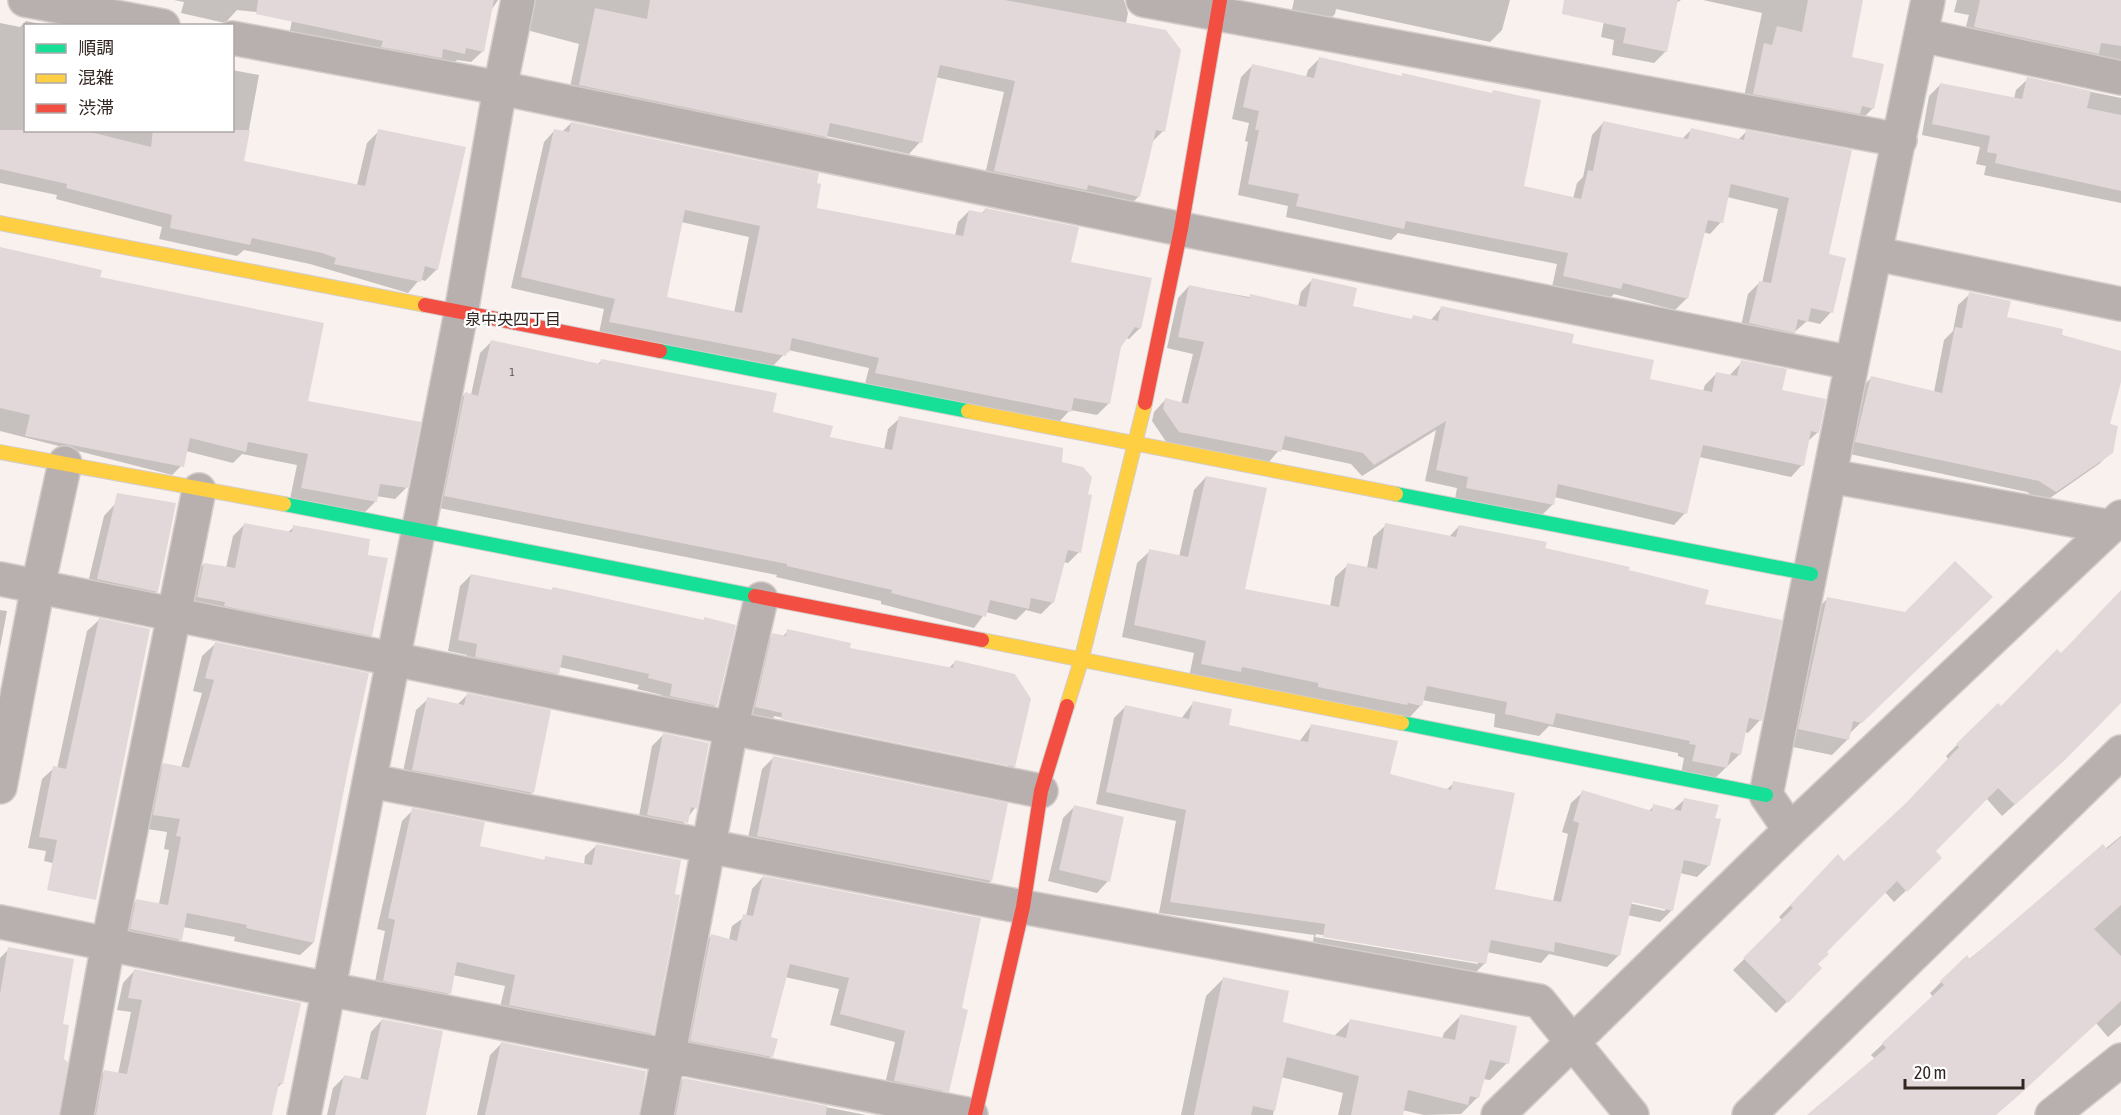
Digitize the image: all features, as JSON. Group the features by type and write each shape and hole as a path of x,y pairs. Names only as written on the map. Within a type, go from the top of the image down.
{"street":[{"path":"25,0 152,24"},
{"path":"304,1115 461,313 500,88 518,0"},
{"path":"1143,0 1219,7 1900,140"},
{"path":"1766,795 1852,363 1877,254 1928,0"},
{"path":"0,922 328,989 973,1115 1023,907 1041,791 1081,661 1136,445 1181,229 1219,7"},
{"path":"1921,35 2121,78"},
{"path":"234,38 500,88 1181,229 1852,363"},
{"path":"0,222 1136,445 1811,574"},
{"path":"1877,254 2121,304"},
{"path":"0,452 417,530 1766,795 1790,830"},
{"path":"0,787 38,586 65,464"},
{"path":"1830,476 2116,522"},
{"path":"77,1115 108,944 200,490"},
{"path":"1498,1115 1790,830 2116,522"},
{"path":"0,579 1041,791"},
{"path":"657,1115 731,729 761,599"},
{"path":"1749,1115 2121,752"},
{"path":"371,781 708,844 1023,907 1539,1001 1632,1115"},
{"path":"2052,1115 2121,1060"}],"building":[{"path":"258,0 494,0 484,52 466,48 465,54 443,49 442,58 381,47 383,41 256,14"},
{"path":"650,0 1005,0 1166,30 1181,50 1165,132 1156,130 1140,197 1088,185 1087,190 994,171 1015,81 940,65 922,143 830,123 827,137 579,85 595,8 647,19"},
{"path":"1564,0 1678,0 1667,52 1623,43 1626,28 1562,14"},
{"path":"1808,0 1863,0 1852,57 1884,64 1874,109 1862,106 1860,114 1753,94 1764,43 1772,45 1777,26 1802,32"},
{"path":"1980,0 2121,0 2121,46 2101,43 2099,54 1974,27"},
{"path":"1319,57 1402,76 1402,73 1492,93 1493,90 1541,100 1524,186 1581,199 1588,170 1593,171 1603,121 1688,139 1691,128 1744,140 1746,130 1852,150 1829,254 1846,258 1833,313 1811,308 1808,322 1798,319 1795,333 1749,323 1759,281 1771,283 1789,198 1731,184 1723,223 1708,220 1688,299 1623,283 1621,289 1563,276 1568,253 1406,221 1404,229 1296,206 1299,194 1248,184 1259,130 1255,130 1259,111 1243,107 1252,64 1314,78"},
{"path":"2027,77 2091,91 2087,108 2121,115 2121,191 1995,163 1997,154 1987,152 1990,136 1932,124 1940,83 2022,99"},
{"path":"571,122 819,173 817,183 821,184 817,208 963,236 969,210 984,213 985,208 1079,227 1071,262 1152,278 1141,329 1135,327 1121,347 1110,404 1074,398 1071,412 875,373 879,358 792,338 789,353 787,352 786,356 609,322 615,299 521,277 554,129 569,132","holes":["685,210 760,226 742,313 667,297"]},
{"path":"378,129 466,147 438,270 425,266 421,282 334,264 336,258 322,253 252,238 250,245 170,228 172,215 66,188 67,184 0,169 0,130 90,132 151,147 153,132 250,130 244,161 365,186"},
{"path":"0,247 102,270 100,277 324,323 308,401 421,422 408,488 380,484 377,502 301,488 308,454 248,442 246,452 190,438 184,467 25,436 30,415 0,408"},
{"path":"1312,278 1357,288 1353,306 1412,319 1413,315 1438,321 1441,306 1574,334 1572,343 1654,360 1650,379 1712,392 1716,372 1737,376 1741,360 1787,369 1782,390 1826,399 1819,433 1811,431 1804,466 1703,445 1687,514 1558,484 1554,505 1466,488 1468,477 1436,470 1446,421 1374,465 1363,453 1285,436 1281,452 1179,432 1163,409 1165,398 1188,404 1204,342 1178,337 1189,285 1249,298 1250,294 1306,307"},
{"path":"1969,292 2011,301 2007,317 2063,329 2062,335 2121,351 2121,382 2110,424 2118,426 2113,453 2056,492 2039,481 1855,442 1871,376 1942,393 1955,327 1962,328"},
{"path":"491,340 600,364 601,359 777,393 773,412 833,426 830,437 892,450 899,416 1063,448 1062,462 1083,467 1092,477 1088,494 1092,495 1081,553 1068,550 1054,603 1031,598 1029,609 990,600 986,617 891,593 892,590 787,566 787,564 444,496 465,392 478,396"},
{"path":"1206,476 1267,488 1245,589 1339,607 1347,563 1377,569 1385,523 1456,537 1459,525 1547,542 1545,548 1630,567 1629,570 1709,590 1705,604 1782,620 1762,721 1749,718 1741,755 1731,752 1727,768 1692,761 1696,745 1689,744 1690,741 1556,713 1553,725 1505,714 1507,702 1427,686 1422,706 1408,703 1407,705 1318,687 1318,683 1242,667 1241,672 1201,664 1206,641 1134,625 1149,549 1188,557"},
{"path":"117,493 176,503 158,592 97,579"},
{"path":"244,523 292,532 293,525 370,539 368,555 388,558 372,636 224,606 225,602 197,597 204,563 235,568"},
{"path":"1955,561 1993,597 1862,723 1853,721 1849,740 1798,729 1827,597 1905,612"},
{"path":"471,574 552,590 553,587 736,625 717,706 670,696 672,684 648,678 649,674 563,655 559,674 475,657 477,644 458,640"},
{"path":"2121,590 2121,703 2066,759 2015,805 1998,788 1936,851 1942,858 1907,892 1897,881 1827,952 1829,954 1818,964 1822,968 1788,1003 1743,958 1793,908 1790,905 1838,854 1844,861 1906,803 1959,747 1956,744 1998,703 2001,706 2057,649 2061,653"},
{"path":"99,618 150,629 96,900 47,890 57,840 39,837 53,766 66,769"},
{"path":"787,629 851,643 850,648 953,668 955,660 1015,674 1031,699 1015,767 781,719 782,713 755,707 772,633 786,636"},
{"path":"215,642 369,673 314,943 246,928 247,925 187,913 182,940 130,929 136,899 168,905 181,837 176,836 180,819 153,815 163,763 189,768 214,680 205,678"},
{"path":"467,693 551,710 534,793 412,770 427,697 464,705"},
{"path":"1193,701 1232,709 1229,725 1308,742 1311,724 1398,741 1390,774 1451,790 1453,781 1515,793 1495,889 1561,902 1579,823 1573,821 1582,790 1652,811 1653,804 1681,811 1684,798 1719,805 1715,818 1721,819 1710,866 1684,860 1673,911 1632,902 1620,956 1555,942 1554,952 1491,940 1486,964 1323,937 1325,924 1170,902 1186,810 1106,792 1125,705 1189,719"},
{"path":"663,733 709,743 697,809 691,807 688,823 647,815"},
{"path":"773,756 1008,803 992,881 757,836"},
{"path":"1074,805 1124,817 1110,882 1059,870"},
{"path":"412,808 485,822 480,846 545,860 545,856 592,865 596,844 681,860 675,894 680,895 654,1034 509,1005 515,975 457,962 451,994 383,981 395,920 388,918"},
{"path":"2121,837 2121,905 2094,929 2121,956 2121,1001 2019,1095 1996,1115 1807,1115 1886,1048 1882,1043 1944,985 1940,981 1967,955 1970,959 2103,844 2107,849"},
{"path":"763,876 981,918 962,1008 968,1010 949,1092 894,1081 905,1031 840,1014 849,978 790,964 771,1037 778,1039 773,1057 690,1041 711,934 737,941 743,914 753,916"},
{"path":"8,947 74,959 63,1024 69,1025 64,1059 68,1062 59,1115 0,1115 0,994"},
{"path":"134,969 301,1003 283,1084 279,1083 272,1115 96,1115 104,1070 127,1074 142,1000 128,998"},
{"path":"1223,977 1289,991 1283,1022 1346,1038 1350,1019 1455,1040 1460,1014 1517,1026 1509,1064 1490,1060 1479,1098 1470,1096 1468,1105 1408,1090 1403,1115 1351,1115 1359,1076 1287,1057 1275,1111 1253,1106 1251,1115 1194,1115"},
{"path":"382,1019 443,1031 426,1115 335,1115 344,1075 368,1080"},
{"path":"501,1042 646,1071 639,1115 485,1115"},
{"path":"683,1078 827,1106 826,1115 676,1115"}],"traffic: fast":[{"path":"660,351 968,411"},
{"path":"1396,494 1811,574"},
{"path":"284,504 755,596"},
{"path":"1402,723 1766,795"}],"traffic: slow":[{"path":"0,223 425,305"},
{"path":"1067,706 1081,661 1145,403"},
{"path":"968,411 1396,494"},
{"path":"0,452 284,504"},
{"path":"982,640 1402,723"}],"traffic: jam":[{"path":"1145,403 1181,229 1220,0"},
{"path":"425,305 660,351"},
{"path":"755,596 982,640"},
{"path":"975,1115 1023,907 1041,791 1067,706"}],"district":[{"name":"泉中央四丁目","path":"513,319"}]}
